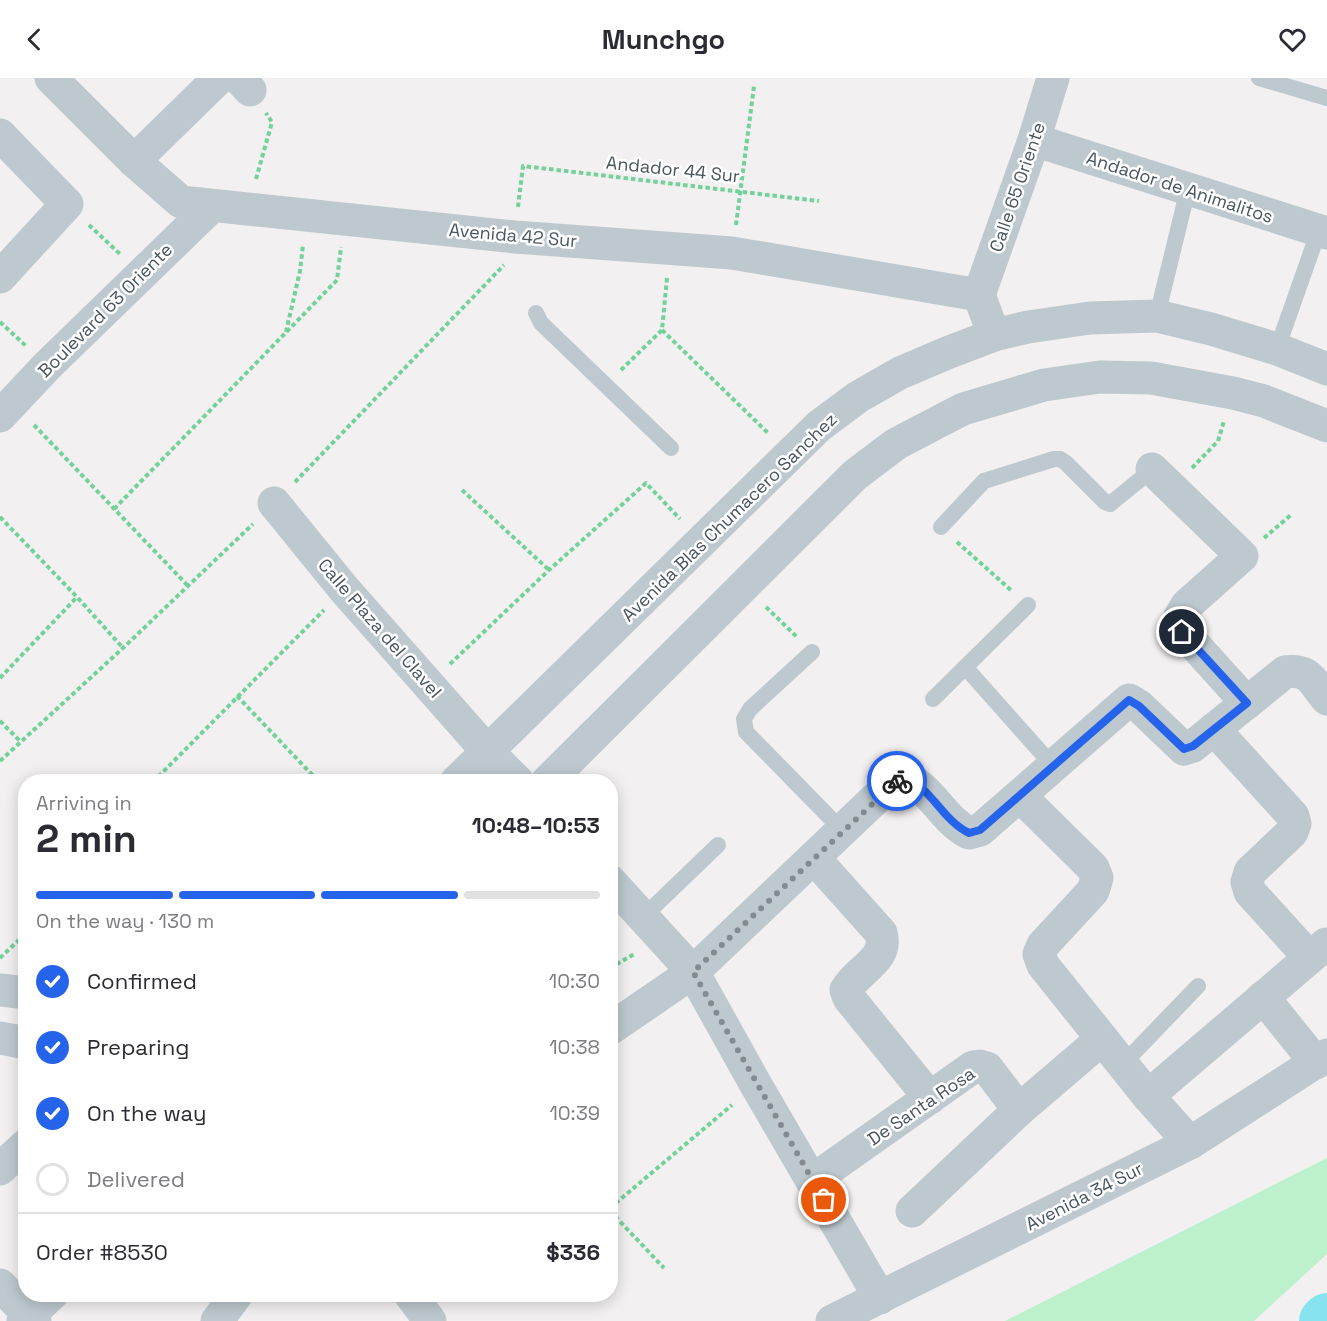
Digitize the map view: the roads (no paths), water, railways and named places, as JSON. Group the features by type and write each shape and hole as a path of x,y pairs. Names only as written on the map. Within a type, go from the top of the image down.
{"street":[{"name":"Avenida 42 Sur","path":"51,78 134,160 181,202 514,237 732,253 979,296"},
{"path":"134,160 219,78"},
{"name":"Calle 65 Oriente","path":"979,296 1034,140 1053,78"},
{"path":"0,135 67,204 0,277"},
{"name":"Andador de Animalitos","path":"1034,140 1323,232"},
{"name":"Boulevard 63 Oriente","path":"6,409 106,307 212,206"},
{"path":"979,296 994,335"},
{"name":"Avenida Blas Chumacero Sanchez","path":"464,774 819,426 858,397 900,373 994,335 1028,327 1090,318 1157,316 1277,349 1327,369"},
{"path":"555,774 855,475 896,444 963,409 1044,385 1100,376 1151,378 1264,401 1327,426"},
{"path":"1148,473 1242,556 1187,605 1179,618 1182,632 1247,703"},
{"name":"Calle Plaza del Clavel","path":"274,503 344,589 510,774"},
{"path":"618,1024 693,972 892,783 904,777 915,781 959,828 969,833 980,830 1054,767 1119,706 1129,700 1139,706 1184,749 1193,746 1285,672 1299,671 1309,676 1327,699"},
{"path":"1148,1096 1318,950 1250,892 1247,882 1250,872 1292,832 1296,824 1293,816 1214,729"},
{"path":"1020,796 1093,868 1097,878 1093,891 1043,945 1039,954 1043,965 1122,1065 1190,1143"},
{"path":"814,858 881,933 884,943 880,953 850,983 846,990 849,998 930,1098"},
{"path":"618,890 693,972 880,1298"},
{"path":"0,990 18,992"},
{"path":"1263,997 1322,1059"},
{"path":"0,1038 18,1041"},
{"path":"912,1211 1020,1110 1102,1039"},
{"name":"Avenida 34 Sur","path":"831,1321 1190,1143 1322,1059"},
{"name":"De Santa Rosa","path":"813,1180 973,1067 987,1068 1020,1110"},
{"path":"0,1169 18,1152"},
{"path":"0,1285 18,1299"},
{"path":"21,1302 35,1313"},
{"path":"217,1321 231,1302"},
{"path":"416,1302 430,1321"}],"lane":[{"path":"1259,78 1327,98"},
{"path":"1157,316 1188,189"},
{"path":"1277,349 1323,232"},
{"path":"536,313 541,323 671,448"},
{"path":"941,527 984,481 1054,459 1060,459 1105,502 1110,504 1148,473"},
{"path":"933,699 1028,605"},
{"path":"812,652 750,709 744,719 747,732 843,831"},
{"path":"966,668 1054,767"},
{"path":"643,917 718,845"},
{"path":"1122,1065 1198,986"}],"waterway":[{"path":"1324,1321 1327,1318"}]}
